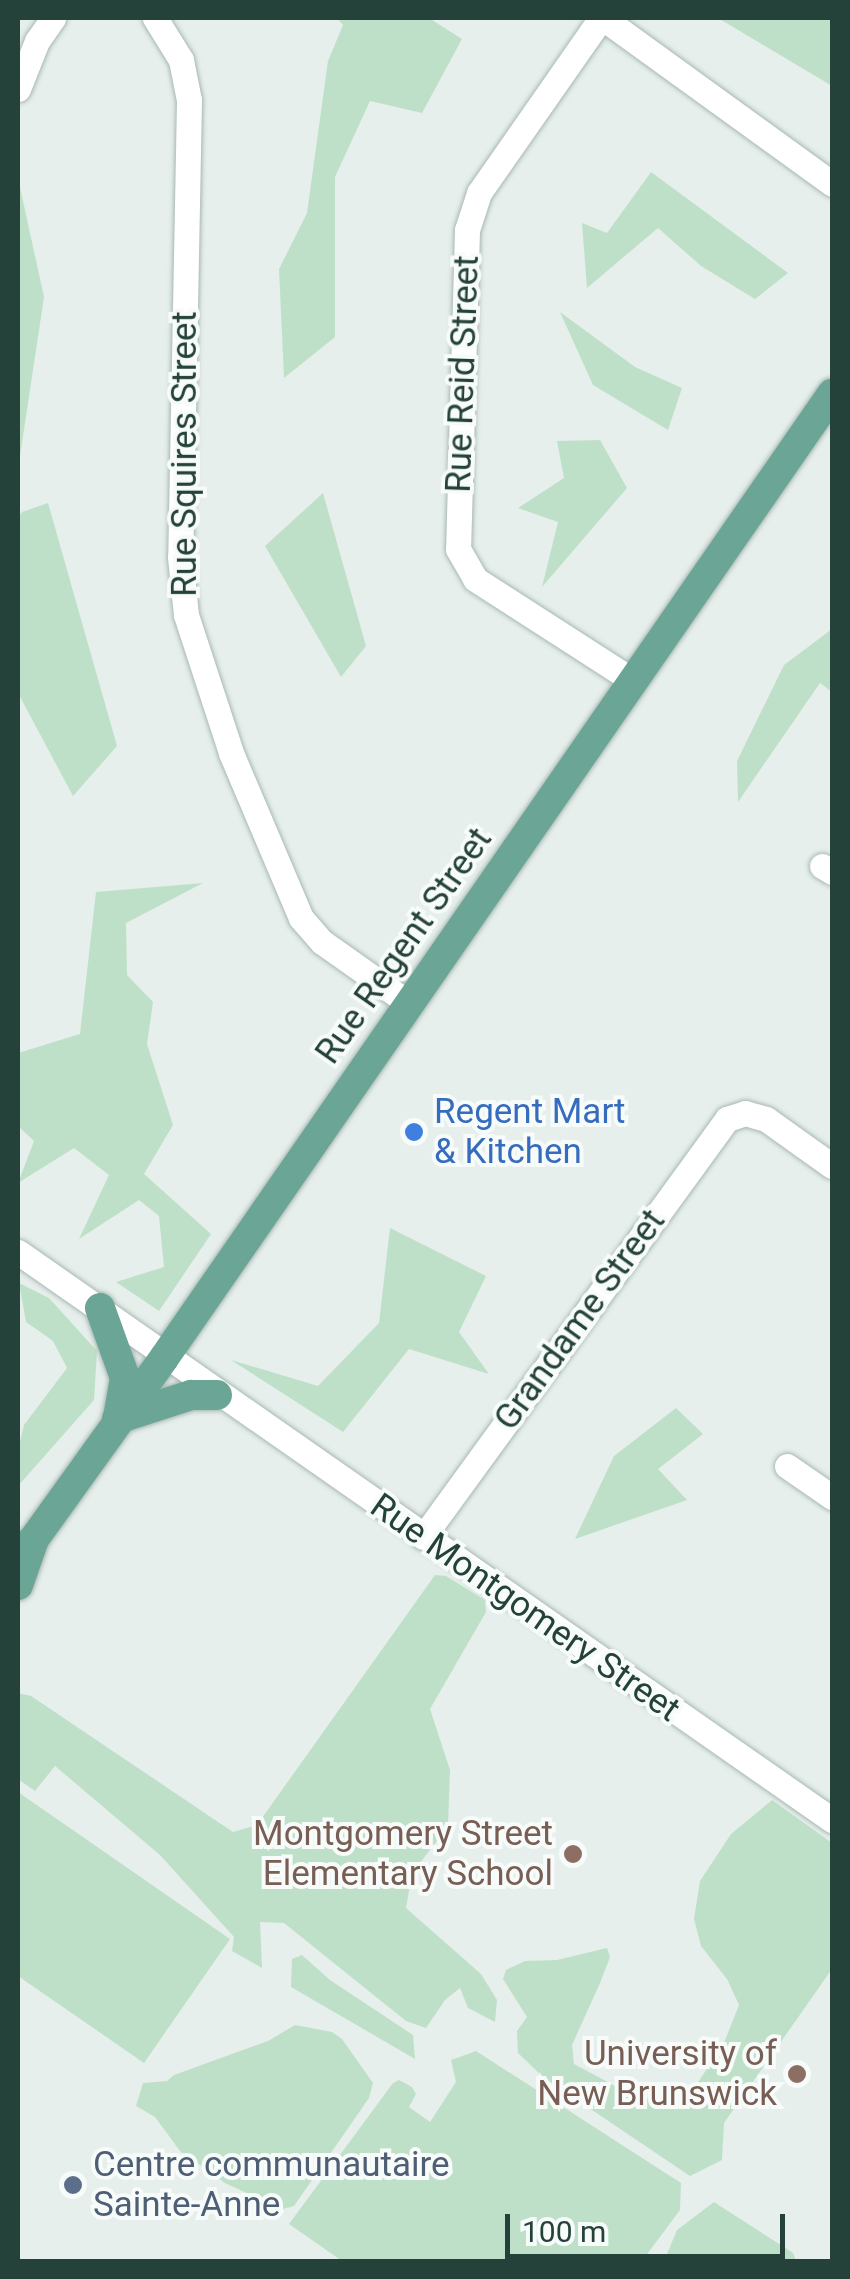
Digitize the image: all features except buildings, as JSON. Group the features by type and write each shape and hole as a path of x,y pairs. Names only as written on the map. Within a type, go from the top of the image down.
{"main road":[{"name":"Rue Regent Street","path":"18,1585 26,1546 164,1358 832,394"},
{"path":"100,1308 125,1378 117,1419 191,1395 217,1395"}],"street":[{"path":"18,89 37,41 53,18"},
{"name":"Rue Squires Street","path":"155,18 181,60 189,100 180,557 186,614 232,754 301,918 322,942 410,1004"},
{"path":"602,18 832,184"},
{"name":"Rue Reid Street","path":"602,18 479,193 467,230 458,549 475,579 634,681"},
{"name":"Grandame Street","path":"423,1538 716,1130 727,1120 745,1113 766,1119 832,1166"},
{"path":"18,1252 100,1308"},
{"name":"Rue Montgomery Street","path":"100,1308 164,1358 832,1820"},
{"path":"787,1466 832,1497"}],"green space":[{"path":"337,18 429,18 462,39 422,113 370,101 335,177 335,337 284,378 279,269 307,213 328,61 343,25"},
{"path":"718,18 832,18 832,86"},
{"path":"651,172 788,273 755,299 701,266 658,228 587,288 582,223 607,233"},
{"path":"18,178 44,297 18,469"},
{"path":"560,312 635,367 682,388 668,430 593,385"},
{"path":"600,440 627,488 542,587 558,522 518,508 564,478 557,441"},
{"path":"323,493 366,646 341,677 265,546"},
{"path":"48,503 117,746 73,796 18,693 18,518 22,512"},
{"path":"832,629 832,692 820,683 738,802 737,761 784,665"},
{"path":"203,883 126,923 127,975 153,1002 147,1044 173,1125 144,1174 211,1234 159,1311 116,1282 164,1267 159,1216 139,1200 79,1239 109,1175 74,1148 18,1183 34,1141 18,1126 18,1053 80,1034 96,892"},
{"path":"390,1228 486,1276 459,1332 489,1374 409,1349 343,1432 231,1360 318,1386 379,1323"},
{"path":"19,1283 49,1298 97,1351 94,1400 18,1486 18,1449 24,1425 67,1368 53,1341 26,1322"},
{"path":"676,1408 703,1434 658,1469 687,1500 575,1539 614,1456"},
{"path":"435,1575 446,1576 485,1600 486,1612 430,1709 450,1770 448,1827 412,1873 406,1908 481,1974 497,2000 495,2022 468,2008 460,1988 445,2000 426,2028 406,2021 284,1923 260,1922 262,1968 232,1951 234,1937 160,1855 55,1766 35,1791 18,1779 18,1693 31,1696 233,1832 257,1825"},
{"path":"18,1792 230,1939 144,2063 18,1976"},
{"path":"772,1800 832,1843 832,1969 724,2123 722,2160 690,2176 543,2077 518,2053 517,2031 527,2017 503,1979 506,1970 525,1961 557,1960 607,1948 610,1957 572,2045 574,2064 630,2094 659,2101 693,2090 724,2043 739,2005 727,1979 701,1946 694,1919 700,1881 731,1834"},
{"path":"302,1955 330,1980 413,2035 415,2059 291,1987 292,1959"},
{"path":"295,2025 332,2032 342,2039 373,2083 369,2098 294,2206 275,2211 255,2203 251,2195 225,2183 180,2151 155,2117 136,2106 143,2083 167,2081 174,2075 268,2041"},
{"path":"476,2051 681,2183 680,2210 642,2261 342,2261 289,2224 393,2083 399,2080 412,2087 416,2094 409,2107 430,2122 456,2082 451,2060"},
{"path":"714,2202 793,2253 796,2261 664,2261 677,2230"}],"place":[{"name":"Regent Mart & Kitchen","path":"414,1132"},
{"name":"Montgomery Street Elementary School","path":"573,1854"},
{"name":"University of New Brunswick","path":"797,2074"},
{"name":"Centre communautaire Sainte-Anne","path":"73,2185"}]}
